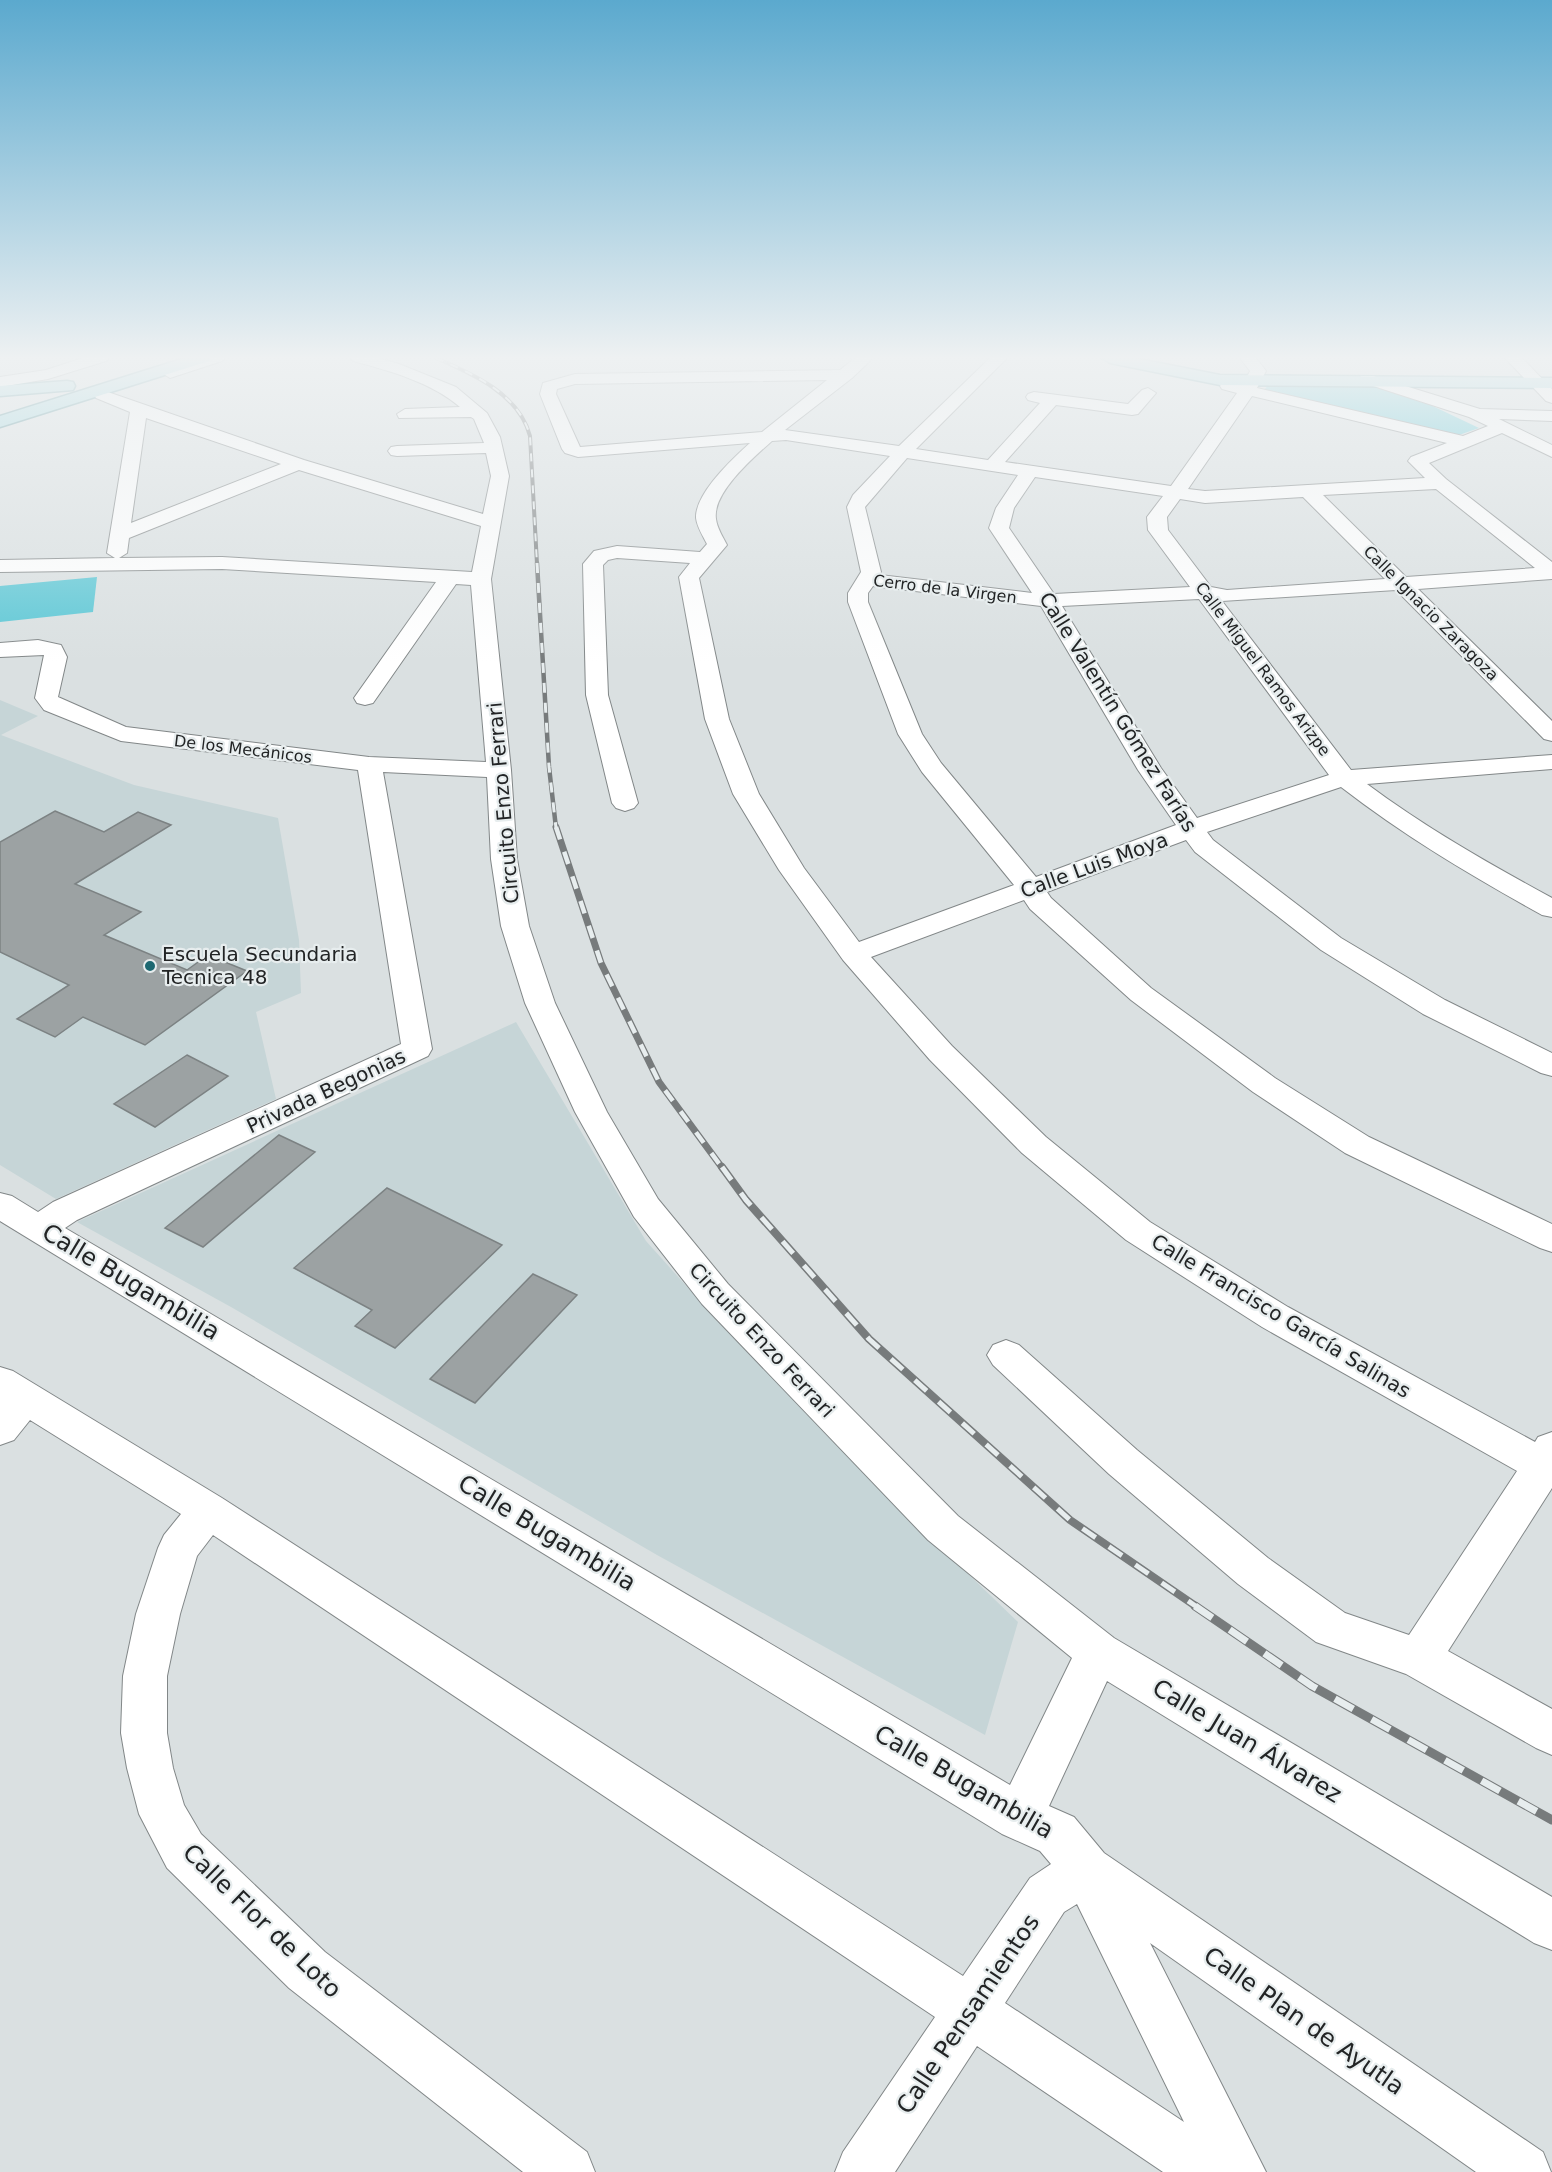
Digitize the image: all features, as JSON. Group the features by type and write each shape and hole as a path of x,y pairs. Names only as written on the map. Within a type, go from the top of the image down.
{"street":[{"path":"117,566 119,535 131,459"},
{"path":"284,459 492,523"},
{"name":"Circuito Enzo Ferrari","path":"496,459 500,476 481,579 500,770 504,859 515,926 540,1003 591,1112 646,1209 714,1294 943,1528 1098,1652"},
{"name":"Calle Francisco García Salinas","path":"742,459 713,491 706,514 717,545 689,577 717,719 746,794 792,870 853,954 941,1053 1034,1145 1138,1231 1275,1317 1549,1461"},
{"path":"896,459 860,499 856,507 871,572 861,586 858,602 910,734 931,767 1031,888 1040,903 1141,994 1264,1085 1357,1145 1552,1239"},
{"path":"950,459 1205,497 1440,483"},
{"path":"992,466 998,459"},
{"name":"Calle Miguel Ramos Arizpe","path":"1196,459 1157,517 1158,531 1215,597 1344,778 1394,816 1458,857 1552,909"},
{"path":"1418,459 1440,483 1552,573"},
{"path":"119,535 298,464"},
{"name":"Calle Valentín Gómez Farías","path":"1029,472 1005,508 999,528 1051,607 1150,770 1204,846 1331,944 1434,1007 1552,1066"},
{"name":"Calle Ignacio Zaragoza","path":"1309,492 1552,734"},
{"path":"625,803 597,695 593,564 601,555 616,552 706,558"},
{"path":"0,566 222,563 481,579"},
{"name":"Cerro de la Virgen","path":"861,586 1024,614 1051,607 1552,573"},
{"path":"365,699 450,577"},
{"name":"De los Mecánicos","path":"0,650 38,647 53,650 56,657 46,698 52,705 121,734 369,764 500,770"},
{"name":"Calle Luis Moya","path":"853,954 1191,829 1344,778 1552,762"},
{"name":"Privada Begonias","path":"40,1228 65,1211 417,1049 369,764"},
{"name":"Calle Bugambilia","path":"0,1205 1019,1817 1057,1834 1086,1869"},
{"path":"1006,1355 1123,1462 1262,1577 1331,1628 1419,1658 1552,1733"},
{"path":"8,1404 208,1510 970,2010 1211,2172"},
{"path":"1419,1658 1549,1461"},
{"name":"Calle Flor de Loto","path":"208,1510 179,1548 158,1614 145,1676 144,1734 150,1768 163,1814 184,1851 307,1970 567,2172"},
{"path":"1019,1817 1098,1652"},
{"name":"Calle Juan Álvarez","path":"1098,1652 1552,1925"},
{"path":"1086,1869 1238,2172"},
{"name":"Calle Pensamientos","path":"863,2172 1047,1895 1086,1869"},
{"name":"Calle Plan de Ayutla","path":"1086,1869 1523,2172"}],"shaded area":[{"path":"97,577 93,612 0,622 0,586"},
{"name":"Escuela Secundaria Tecnica 48","path":"0,700 38,716 1,735 134,785 278,818 299,940 301,993 256,1012 276,1099 56,1199 0,1165"},
{"path":"516,1022 646,1241 723,1327 908,1516 1018,1622 985,1735 657,1555 231,1307 77,1222"}],"building":[{"path":"55,811 104,832 138,812 171,825 75,884 141,912 104,935 187,970 208,955 247,971 145,1045 83,1017 55,1037 17,1019 69,985 0,952 0,842"},
{"path":"187,1055 228,1076 155,1127 114,1104"},
{"path":"279,1135 315,1152 203,1247 165,1228"},
{"path":"387,1188 502,1245 395,1348 355,1326 372,1310 294,1268"},
{"path":"533,1274 577,1295 475,1403 430,1379"}],"railway":[{"path":"531,459 537,564"},
{"path":"537,563 549,767 556,828"},
{"path":"556,827 601,963 659,1082 723,1169"},
{"path":"722,1167 746,1200 869,1339 1070,1520 1197,1607"},
{"path":"1195,1606 1312,1686 1552,1820"}],"place":[{"name":"Escuela Secundaria Tecnica 48","path":"150,966"}]}
